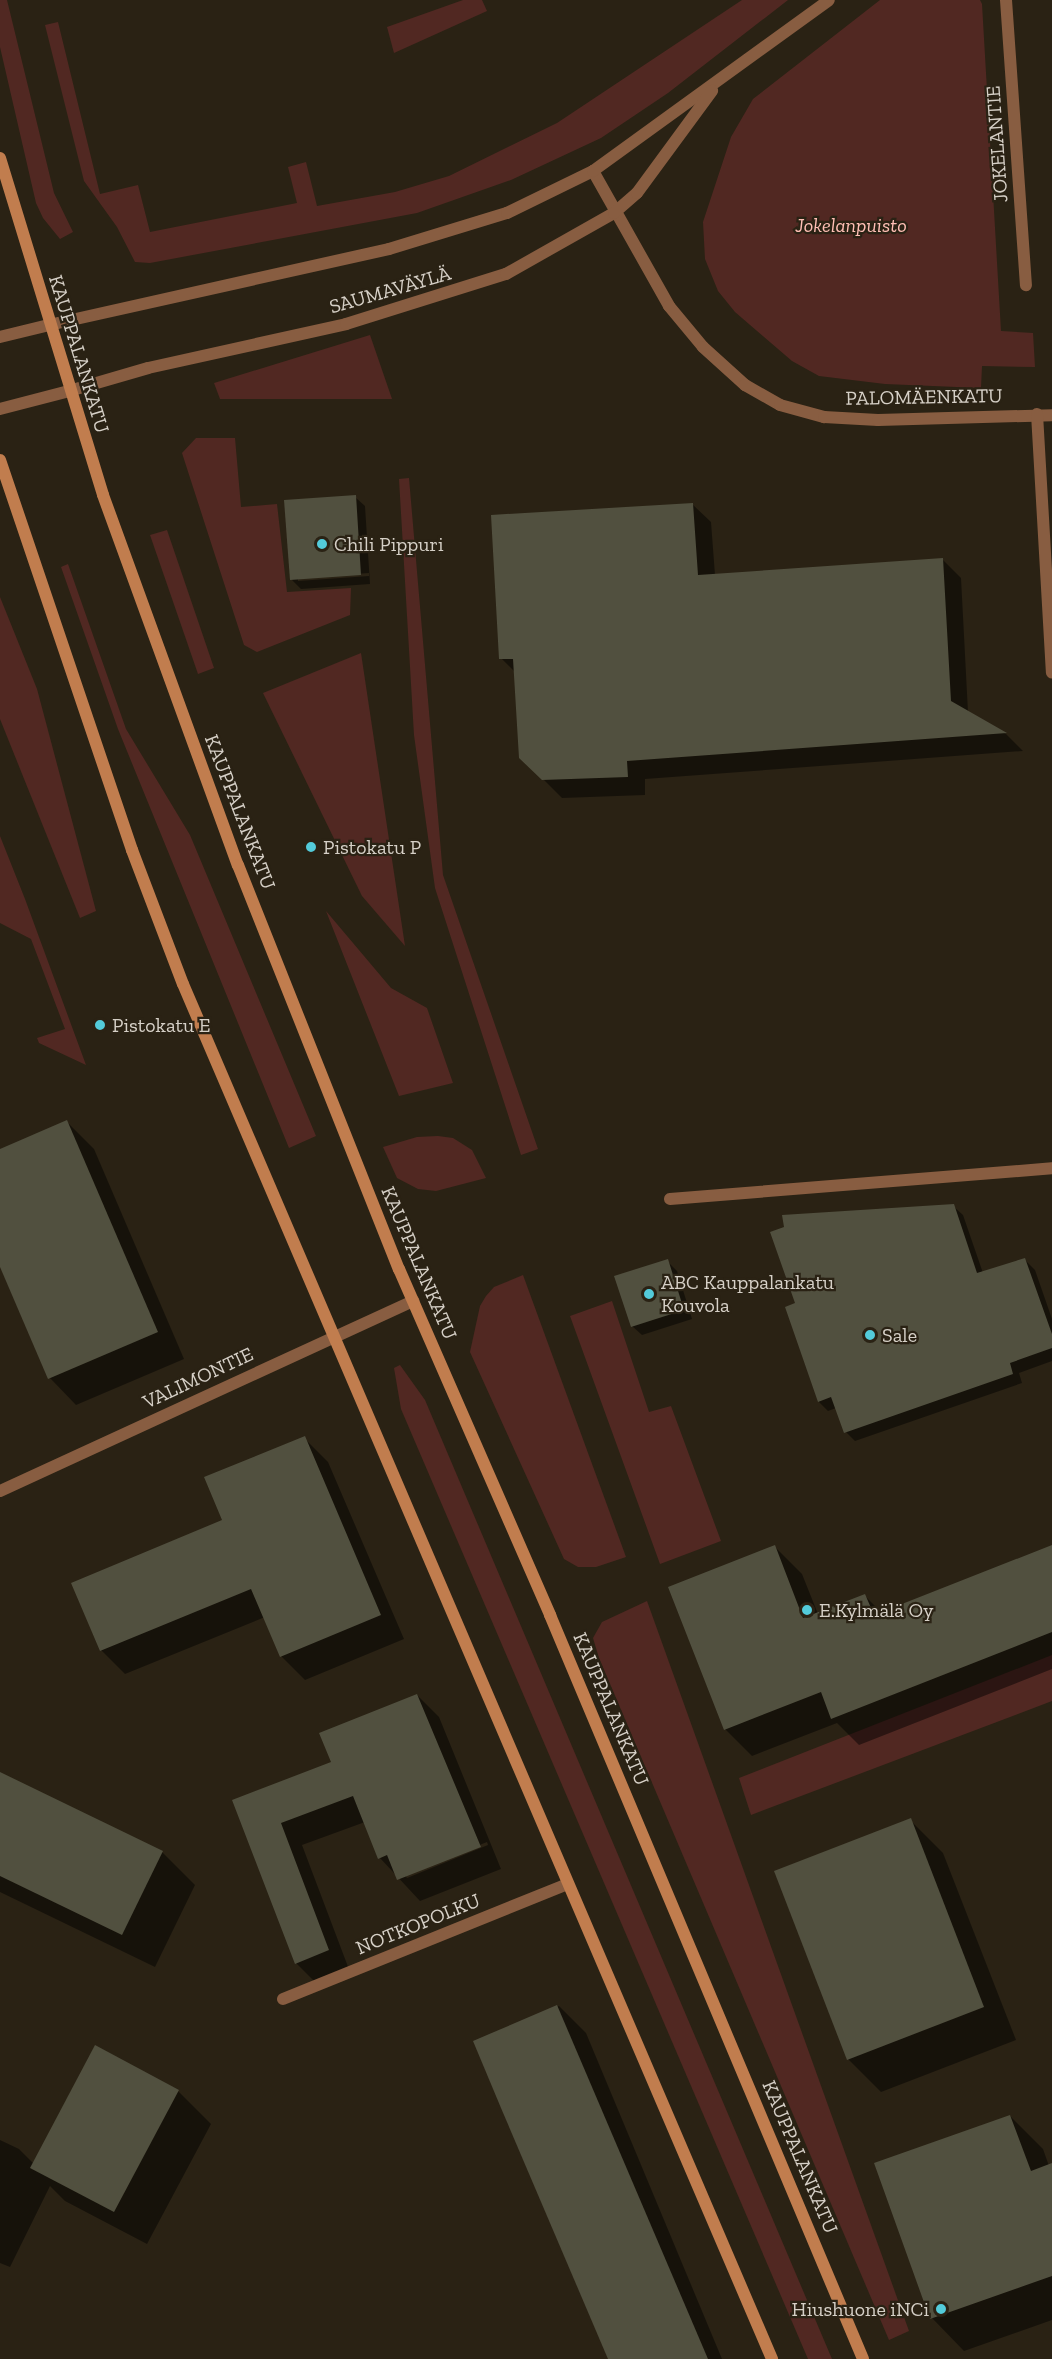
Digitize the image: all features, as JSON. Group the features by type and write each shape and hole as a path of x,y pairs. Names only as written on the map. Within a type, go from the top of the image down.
{"main road":[{"name":"KAUPPALANKATU","path":"0,158 69,391 121,545 238,865 413,1301 560,1637 863,2359"},
{"path":"0,460 132,850 187,995 332,1338 772,2359"}],"street":[{"name":"SAUMAVÄYLÄ","path":"0,336 458,230 507,213 593,171 718,83 829,0"},
{"name":"JOKELANTIE","path":"1006,0 1026,285"},
{"name":"SAUMAVÄYLÄ","path":"0,409 148,368 346,324 442,297 506,274 614,213 637,193 718,83"},
{"name":"PALOMÄENKATU","path":"593,171 614,213 669,306 703,346 745,385 780,405 824,417 878,420 1052,415"},
{"path":"1037,414 1052,673"},
{"path":"670,1198 1052,1168"},
{"name":"VALIMONTIE","path":"0,1491 413,1301"},
{"name":"NOTKOPOLKU","path":"283,1999 568,1884"}],"green space":[{"path":"0,0 7,0 54,193 73,232 60,239 43,218 36,203 0,47"},
{"path":"463,0 482,0 487,11 394,53 387,27"},
{"path":"742,0 788,0 668,93 601,138 511,180 417,213 150,263 135,262 117,227 84,181 45,25 58,22 100,194 138,185 150,232 297,203 288,167 306,162 317,206 395,192 449,176 557,123"},
{"name":"Jokelanpuisto","path":"880,0 980,0 982,4 1001,331 1033,333 1035,367 982,366 981,388 885,384 819,376 792,361 735,312 718,291 705,259 703,222 731,137 753,99"},
{"path":"370,335 392,399 220,399 214,383"},
{"path":"196,438 235,438 241,507 277,504 287,592 351,588 350,615 257,652 244,645 182,453"},
{"path":"409,478 443,875 538,1149 521,1155 435,888 414,735 399,479"},
{"path":"167,530 214,668 198,674 150,535"},
{"path":"68,564 126,729 190,835 316,1136 289,1148 118,729 61,567"},
{"path":"0,597 37,689 96,911 80,918 0,719"},
{"path":"361,653 405,946 362,896 263,693"},
{"path":"0,836 86,1065 39,1043 37,1038 65,1029 31,939 0,923"},
{"path":"326,911 391,988 427,1008 453,1083 399,1096"},
{"path":"417,1137 453,1138 472,1150 486,1178 436,1191 418,1189 397,1178 383,1147"},
{"path":"523,1275 626,1557 596,1567 578,1567 564,1559 470,1352 480,1306 486,1296 494,1287"},
{"path":"612,1301 649,1412 671,1406 721,1541 660,1564 570,1316"},
{"path":"400,1365 425,1400 832,2359 808,2359 401,1409 394,1368"},
{"path":"647,1601 909,2331 889,2340 599,1658 593,1638 602,1622"},
{"path":"1052,1655 1052,1701 751,1815 739,1778"}],"building":[{"path":"356,495 361,575 290,580 284,500"},
{"path":"693,503 698,575 943,558 951,701 1007,733 627,761 628,777 542,780 519,758 513,659 499,659 491,515"},
{"path":"67,1120 158,1332 48,1379 0,1267 0,1149"},
{"path":"954,1204 977,1273 1025,1258 1052,1334 1052,1348 1010,1363 1013,1374 844,1433 831,1397 818,1402 785,1307 795,1303 770,1232 784,1227 782,1215"},
{"path":"668,1259 684,1310 631,1327 614,1276"},
{"path":"305,1436 381,1615 280,1657 251,1589 100,1651 71,1583 222,1520 204,1477"},
{"path":"775,1545 803,1618 865,1594 874,1615 1052,1545 1052,1632 831,1719 821,1692 724,1730 668,1587"},
{"path":"417,1694 481,1847 397,1880 387,1855 378,1859 353,1796 281,1823 329,1950 295,1964 232,1800 331,1762 319,1733"},
{"path":"0,1772 163,1851 122,1935 0,1876"},
{"path":"911,1818 984,2007 847,2060 774,1871"},
{"path":"557,2005 708,2359 608,2359 473,2041"},
{"path":"95,2045 179,2090 114,2212 30,2168"},
{"path":"1010,2115 1031,2171 1052,2163 1052,2276 930,2319 874,2163"}],"place":[{"name":"Chili Pippuri","path":"322,544"},
{"name":"Pistokatu P","path":"311,847"},
{"name":"Pistokatu E","path":"100,1025"},
{"name":"ABC Kauppalankatu Kouvola","path":"649,1294"},
{"name":"Sale","path":"870,1335"},
{"name":"E.Kylmälä Oy","path":"807,1610"},
{"name":"Hiushuone iNCi","path":"941,2309"}]}
